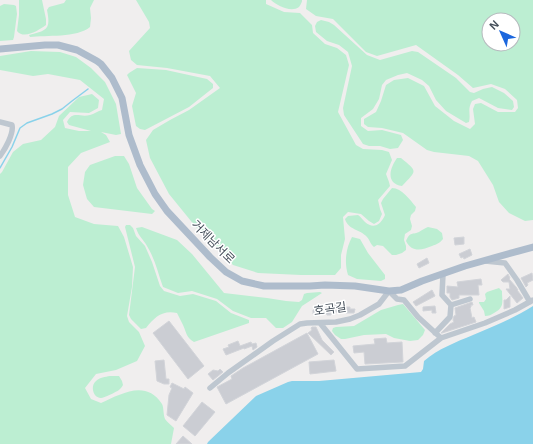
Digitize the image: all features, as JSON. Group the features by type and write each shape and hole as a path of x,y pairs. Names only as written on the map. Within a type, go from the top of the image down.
{"main road":[{"name":"거제남서로","path":"0,49 58,45 77,50 101,64 112,78 122,98 129,135 140,165 154,194 167,211 210,257 226,272 242,281 264,286 325,285 355,286 389,291 401,290 443,274 533,247"}],"street":[{"path":"0,122 12,125 13,128 7,145 0,156"},
{"path":"320,323 357,369 405,366 440,338 516,310 531,301 505,263 483,261"},
{"path":"434,333 450,317 450,305 442,295 443,274"},
{"name":"호곡길","path":"210,388 266,345 300,324 336,322 350,319 379,304 389,291"},
{"path":"389,291 397,299 404,300 418,317 440,338"},
{"path":"450,305 470,299"}],"green space":[{"path":"19,0 42,0 46,25 32,33 24,35 20,34 17,31"},
{"path":"66,0 94,0 90,8 90,27 77,33 30,37 29,35 44,30 48,25 47,10 49,7 64,3"},
{"path":"136,0 266,0 266,4 284,12 300,13 312,25 313,33 325,44 337,48 346,55 349,65 338,112 356,145 363,149 389,152 392,160 386,174 390,186 378,200 382,214 379,221 374,224 361,214 348,212 343,217 345,239 341,255 341,268 335,275 258,273 233,265 195,226 169,194 150,158 146,140 153,130 189,110 220,88 210,76 167,68 137,65 131,60 129,51 150,28 149,22"},
{"path":"271,0 302,1 296,9 288,9"},
{"path":"307,0 533,0 533,220 525,221 509,213 499,202 493,185 478,161 469,156 427,150 403,133 382,128 368,127 364,124 364,119 376,112 386,85 394,80 408,78 424,86 435,106 454,121 470,129 475,124 473,109 475,104 481,103 498,112 515,112 518,108 517,100 505,89 491,84 473,88 458,75 416,45 377,56 366,52 333,19 316,16 306,9"},
{"path":"4,4 16,6 17,14 13,40 0,41 0,6"},
{"path":"321,20 334,25 367,55 380,60 412,51 418,52 456,78 470,92 474,93 492,87 504,93 513,101 514,107 512,110 498,108 479,98 472,101 469,122 466,123 446,111 436,100 429,86 422,80 407,73 398,75 386,80 382,85 379,99 373,109 361,118 361,126 368,131 382,130 401,135 403,140 398,148 390,149 363,144 344,115 343,108 352,66 348,52 339,45 327,41 316,32 315,26 317,22"},
{"path":"31,51 60,52 76,57 91,68 105,82 116,104 121,134 116,135 101,132 106,135 110,142 81,153 68,167 68,195 75,217 94,224 118,226 124,237 133,267 132,287 127,316 129,322 139,332 145,346 137,361 116,370 96,374 85,388 91,399 101,403 133,391 141,390 156,396 162,404 165,419 174,428 171,444 0,444 0,174 13,152 23,144 41,140 55,127 59,116 79,97 92,94 99,100 98,108 89,113 70,112 63,120 65,128 79,131 91,131 69,125 67,122 69,118 74,115 86,116 102,110 104,99 80,80 48,74 33,76 0,70 0,56"},
{"path":"137,68 166,70 207,79 213,84 213,88 189,107 145,130 140,129 136,126 132,106 136,93 127,75"},
{"path":"115,156 124,156 129,164 137,188 155,211 152,214 94,207 87,199 83,185 85,172 90,165"},
{"path":"397,158 401,158 414,171 411,177 402,186 393,182 390,175 392,166"},
{"path":"392,188 402,192 416,207 410,219 412,226 411,230 405,234 404,240 406,250 396,255 392,255 383,246 377,245 374,247 364,234 351,227 345,219 348,216 358,215 371,226 377,225 385,215 381,203"},
{"path":"126,225 130,225 133,228 136,236 145,246 160,286 164,291 180,296 193,294 216,301 231,313 249,320 249,323 194,342 187,335 177,313 172,312 159,315 146,328 141,329 129,315 135,267 125,227"},
{"path":"142,227 177,240 192,254 224,293 299,302 302,300 304,294 322,293 302,306 292,322 283,328 276,328 266,318 251,318 233,311 217,299 192,291 178,293 163,287 152,256 138,234 136,228"},
{"path":"428,227 437,229 442,233 443,239 441,242 425,249 418,250 408,245 406,241 411,234"},
{"path":"352,237 360,239 368,253 385,275 385,279 381,281 357,279 348,275 346,255"},
{"path":"499,288 502,291 500,309 489,316 485,316 479,302 484,302 486,299 485,294 487,292"},
{"path":"403,304 425,330 423,335 418,340 410,341 394,338 386,334 364,335 341,339 332,331 333,328 336,327 354,326 381,310"},
{"path":"119,376 123,385 119,390 103,398 96,396 93,391 94,383 103,377"}],"water":[{"path":"533,306 533,444 207,444 256,396 288,382 319,381 421,372 424,361 441,349 511,318"}],"building":[{"path":"464,237 464,244 455,245 454,238"},
{"path":"470,249 472,255 464,259 463,257 461,258 459,254"},
{"path":"427,258 429,263 419,268 417,264"},
{"path":"532,273 533,280 527,283 528,285 526,287 521,278"},
{"path":"508,274 509,279 523,298 517,303 506,289 510,289 509,282 503,282 501,280"},
{"path":"481,279 482,285 478,285 479,295 459,295 459,298 452,300 450,293 447,293 447,286 458,287 457,282"},
{"path":"432,290 435,296 416,306 413,302"},
{"path":"510,296 510,307 504,309 504,300"},
{"path":"472,302 473,305 471,305 470,308 472,318 474,317 476,322 441,333 454,322 454,316 456,315 455,308"},
{"path":"345,304 345,307 355,309 354,313 331,312 331,315 313,314 313,310 326,309 326,305"},
{"path":"435,306 436,313 432,313 432,310 423,311 423,307"},
{"path":"169,321 204,366 188,379 153,333"},
{"path":"312,327 316,327 322,340 334,352 331,355 308,333 312,330"},
{"path":"307,333 318,354 226,404 217,387 232,379 231,376 243,368"},
{"path":"386,338 387,343 402,342 403,362 365,364 364,352 354,353 353,346 375,344 374,339"},
{"path":"238,341 240,346 251,342 252,344 256,343 257,347 253,350 252,346 244,348 226,355 223,349"},
{"path":"164,360 166,379 169,379 169,384 164,384 157,381 155,361"},
{"path":"334,360 336,371 310,374 309,362"},
{"path":"220,369 223,372 213,380 208,374 213,370 218,371"},
{"path":"172,383 184,389 185,387 193,393 176,421 167,415 169,395 172,388 170,387"},
{"path":"202,402 215,412 195,436 183,426"},
{"path":"183,436 192,444 176,444"}],"waterway":[{"path":"0,168 12,147 20,128 27,123 62,109 88,89"}]}
